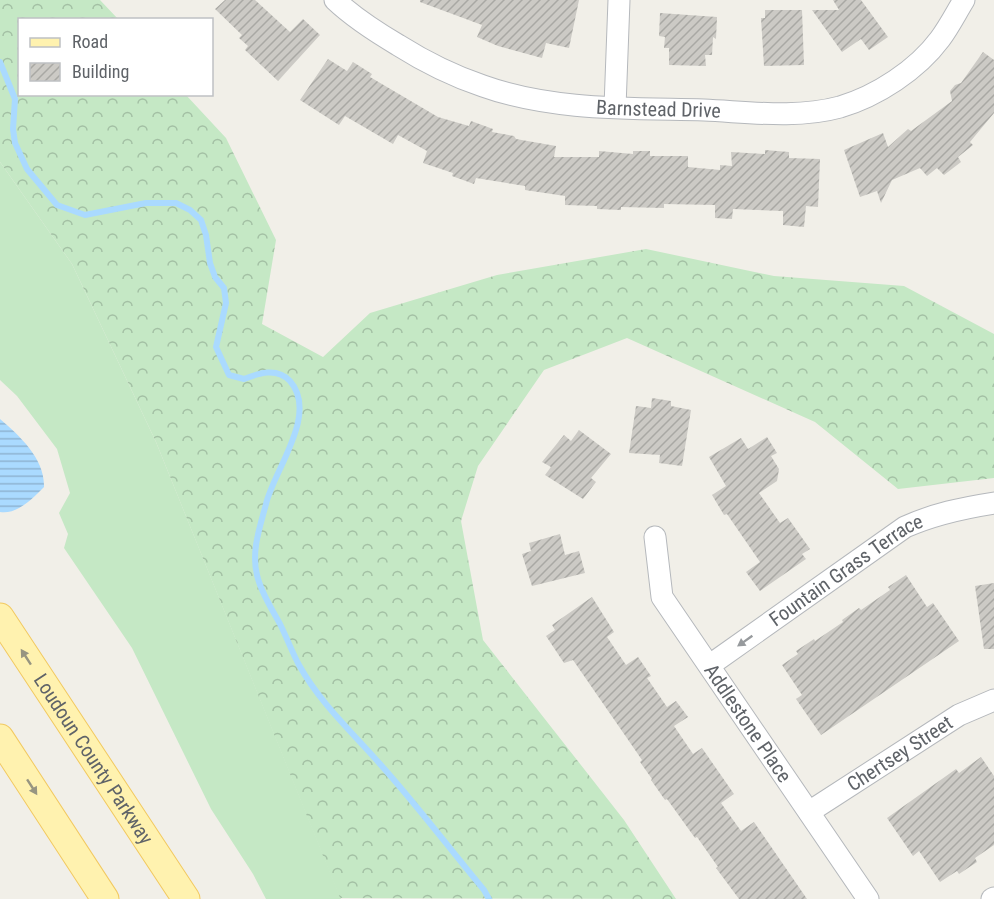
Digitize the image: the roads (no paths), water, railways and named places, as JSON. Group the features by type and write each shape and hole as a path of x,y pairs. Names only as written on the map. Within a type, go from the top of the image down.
{"main road":[{"name":"Loudoun County Parkway","path":"0,617 186,899"},
{"path":"0,738 105,899"}],"street":[{"name":"Barnstead Drive","path":"335,0 377,33 416,56 450,74 485,87 560,103 798,114 840,107 868,96 915,66 939,40 964,0"},
{"path":"615,107 619,0"},
{"name":"Fountain Grass Terrace","path":"711,665 905,527 929,516 954,509 994,503"},
{"name":"Addlestone Place","path":"655,537 662,597 711,665 868,899"},
{"name":"Chertsey Street","path":"809,812 959,715 994,700"}],"water":[{"path":"0,419 23,441 36,458 44,487 24,505 6,512 0,512"}],"waterway":[{"path":"0,62 15,99 13,129 15,143 27,169 57,205 85,215 146,203 176,203 190,210 201,220 206,235 210,263 215,277 224,288 226,303 216,347 229,375 244,379 268,372 279,374 290,381 298,394 300,409 297,425 266,504 257,539 255,566 261,588 307,679 337,717 407,795 489,899"}]}
